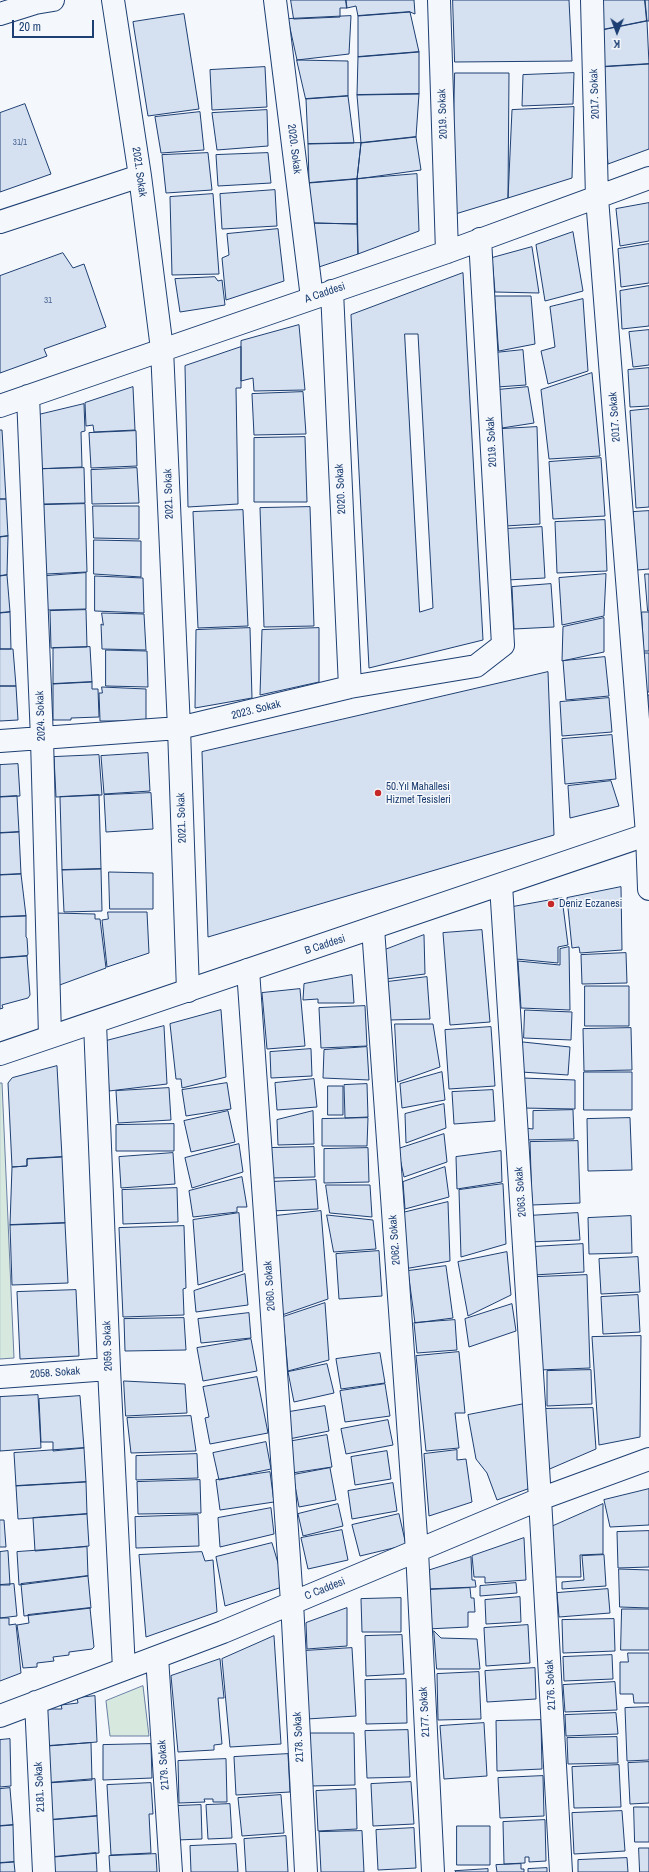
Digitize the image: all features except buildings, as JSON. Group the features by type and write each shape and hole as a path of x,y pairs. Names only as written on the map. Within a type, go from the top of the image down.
{"street":[{"path":"0,14 35,3 53,0"},
{"name":"2021. Sokak","path":"113,0 140,176 162,349 179,728 188,991"},
{"name":"2020. Sokak","path":"275,0 322,294 350,687"},
{"name":"2019. Sokak","path":"439,0 447,252"},
{"name":"2017. Sokak","path":"592,0 597,198 648,834 649,889"},
{"path":"0,222 140,176"},
{"name":"A Caddesi","path":"0,406 447,252 649,178"},
{"name":"2019. Sokak","path":"480,239 503,645"},
{"name":"2024. Sokak","path":"28,396 42,739 50,1036"},
{"name":"2023. Sokak","path":"0,741 179,728 350,687 476,666 503,645"},
{"name":"B Caddesi","path":"0,1054 648,834"},
{"name":"2063. Sokak","path":"501,885 540,1499"},
{"name":"2062. Sokak","path":"373,928 417,1551"},
{"name":"2060. Sokak","path":"248,970 292,1602"},
{"name":"2059. Sokak","path":"96,1022 109,1369 124,1669"},
{"name":"2058. Sokak","path":"0,1377 109,1369"},
{"name":"C Caddesi","path":"0,1716 223,1632 540,1499 649,1459"},
{"name":"2176. Sokak","path":"540,1499 561,1872"},
{"name":"2177. Sokak","path":"417,1551 433,1872"},
{"name":"2178. Sokak","path":"292,1602 306,1872"},
{"name":"2179. Sokak","path":"157,1657 171,1872"},
{"name":"2181. Sokak","path":"36,1702 44,1872"}],"shaded area":[{"path":"0,1083 2,1083 14,1358 0,1359"},
{"path":"143,1686 149,1736 110,1736 106,1701"}],"place":[{"name":"50.Yıl Mahallesi Hizmet Tesisleri","path":"378,793"},
{"name":"Deniz Eczanesi","path":"551,904"}]}
